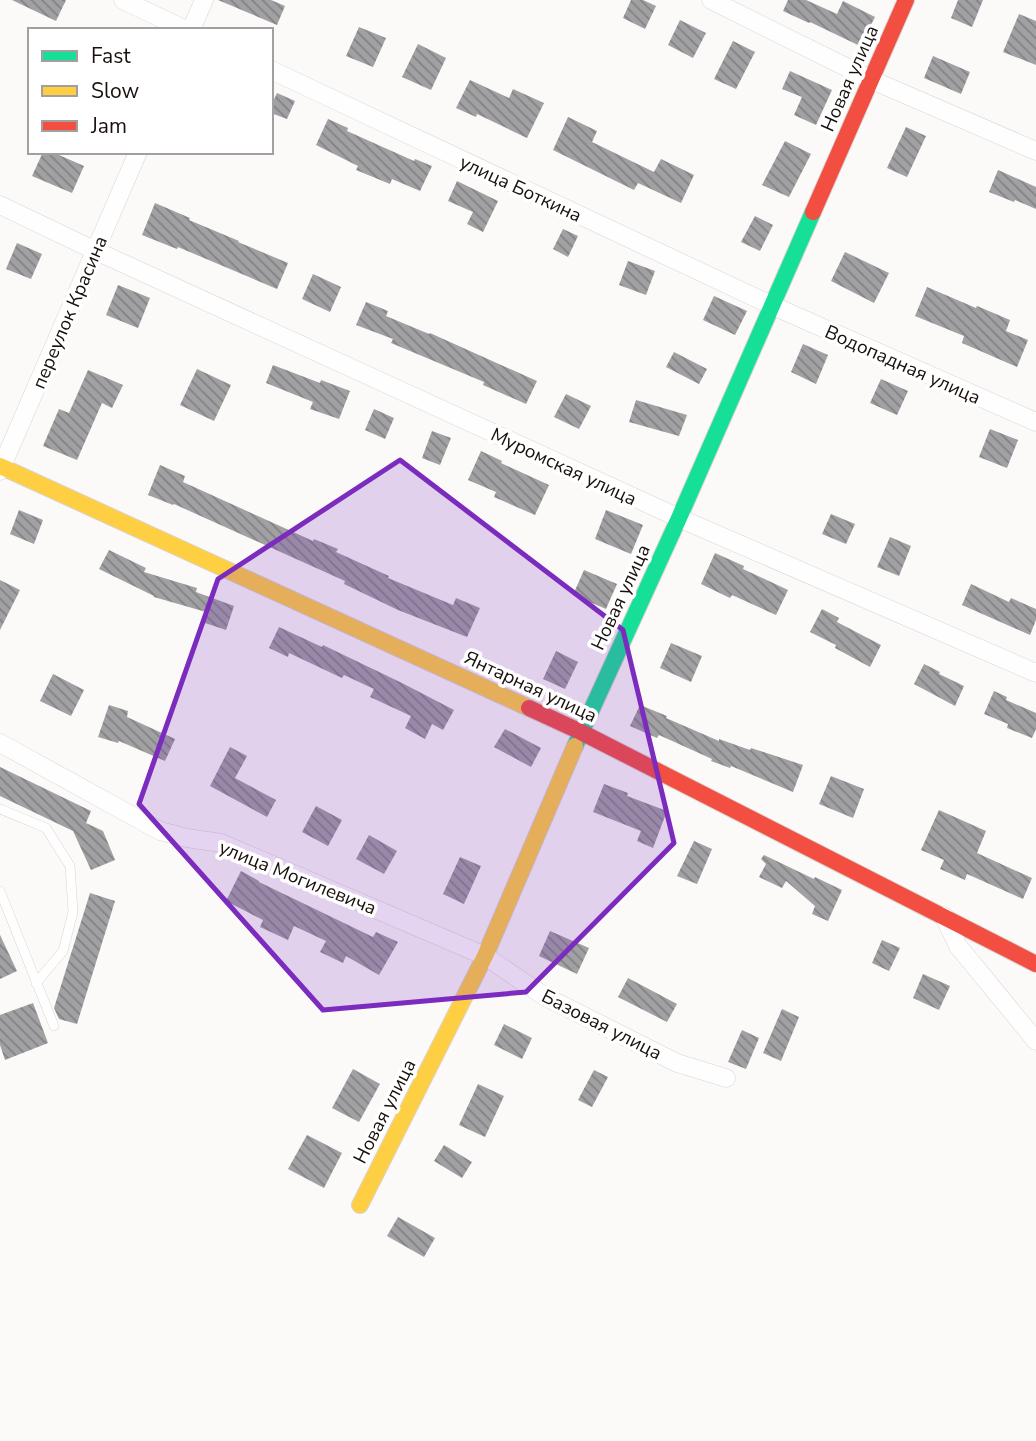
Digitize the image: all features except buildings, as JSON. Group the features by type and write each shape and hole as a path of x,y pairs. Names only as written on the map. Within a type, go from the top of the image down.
{"street":[{"path":"123,0 182,28"},
{"path":"192,28 204,0"},
{"path":"711,0 872,80 1036,151"},
{"name":"Новая улица","path":"360,1205 485,956 581,732 679,518 906,0"},
{"name":"улица Боткина","path":"273,71 771,305"},
{"name":"переулок Красина","path":"1,468 137,154"},
{"name":"Муромская улица","path":"0,205 679,518 1036,673"},
{"name":"Водопадная улица","path":"771,305 1036,422"},
{"name":"Янтарная улица","path":"1,468 581,732 1036,964"},
{"name":"улица Могилевича","path":"0,743 160,831 221,843 485,956"},
{"path":"944,916 958,946 1036,1041"},
{"name":"Базовая улица","path":"485,956 544,996 677,1063 726,1078"}],"lane":[{"path":"0,808 46,828 70,866 73,912 63,951 36,983"},
{"path":"0,891 54,1026"}],"highlighted area":[{"path":"400,460 623,630 674,843 526,992 323,1010 139,804 218,579"}],"traffic: fast":[{"path":"575,746 679,518 813,212"}],"traffic: slow":[{"path":"0,466 529,708"},
{"path":"360,1205 485,956 575,746"}],"traffic: jam":[{"path":"813,212 906,0"},
{"path":"529,708 1036,964"}]}
